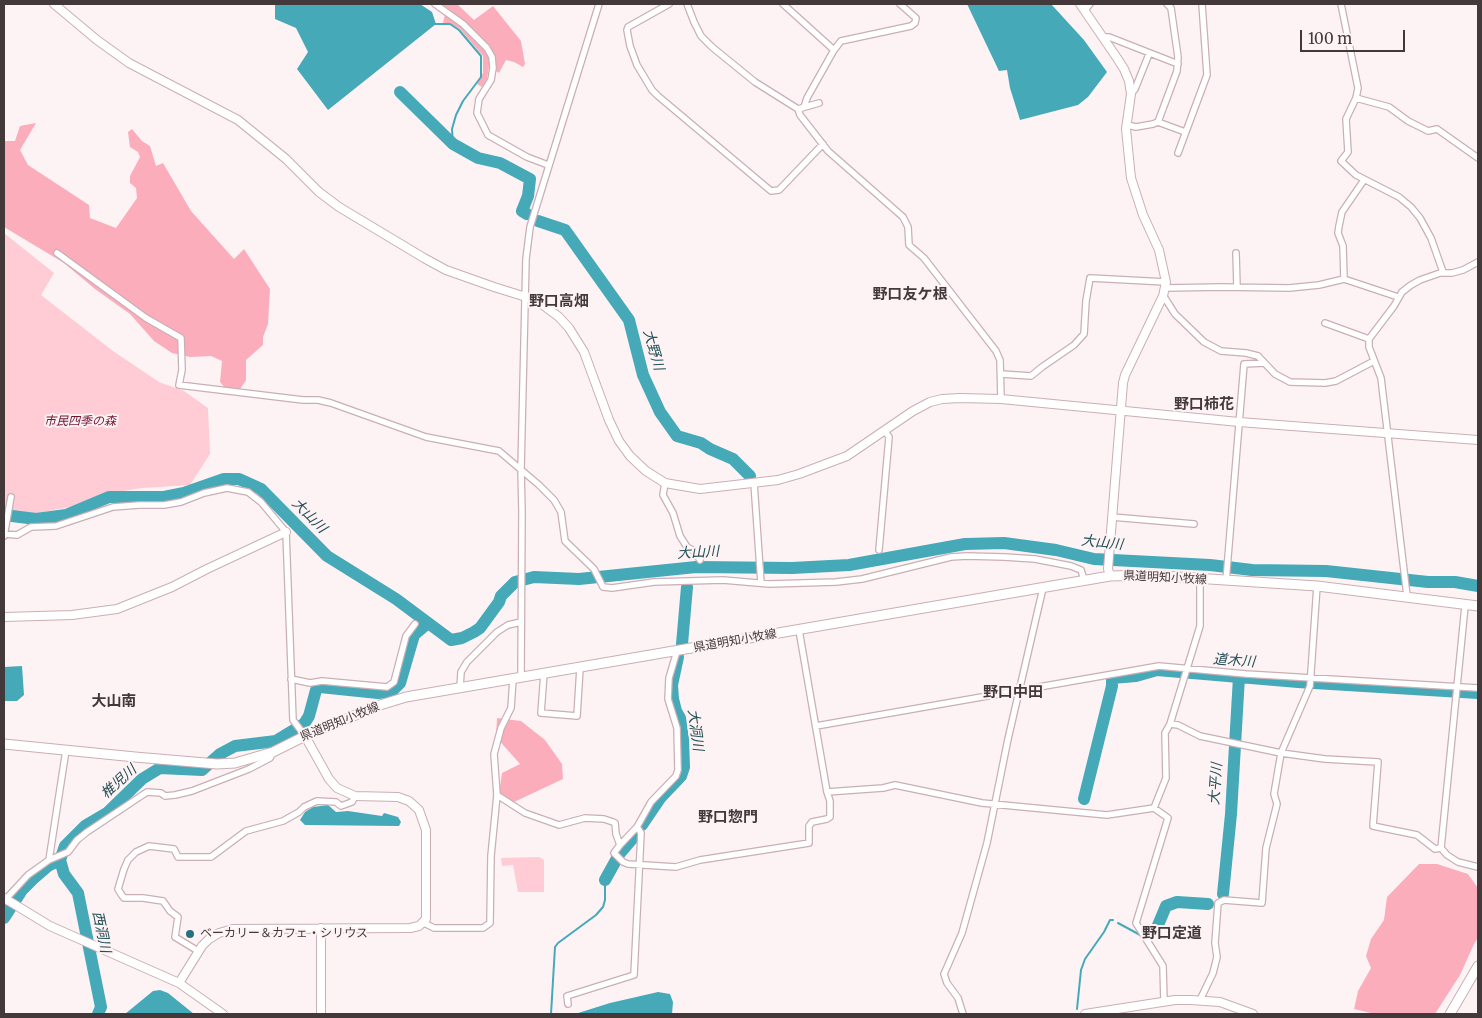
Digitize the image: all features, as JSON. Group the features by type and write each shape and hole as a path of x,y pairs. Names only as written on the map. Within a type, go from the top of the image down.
{"main road":[{"name":"県道明知小牧線","path":"4,744 217,764 235,763 273,752 304,734 406,697 1043,588 1109,573 1407,592 1464,606 1478,606"},
{"path":"1450,1014 1478,966"}],"street":[{"path":"54,4 97,40 129,63 238,120 286,159 320,192 378,231 446,270 526,297 543,306 570,328 584,352 609,420 619,441 630,456 646,471 665,483 700,489 778,480 814,469 848,456 913,411 942,398 1001,399 1239,422 1478,440"},
{"path":"435,4 463,24 492,57 491,80 479,99 477,113 488,135 527,157 548,166"},
{"path":"424,922 434,928 482,928 490,922 490,856 497,795 494,754 501,728 511,708 517,678 521,622 521,469 526,259 530,227 599,4"},
{"path":"669,4 628,27 627,30 637,64 652,90 658,96 771,191 778,190 823,144"},
{"path":"687,4 701,36 755,82 801,108 819,103"},
{"path":"783,4 834,50"},
{"path":"900,4 916,18 915,23 911,26 841,41 801,108 800,115 828,151 903,217 908,227 909,244 924,258 989,341 1000,360 1001,399"},
{"path":"1158,122 1178,64 1171,8 1167,4"},
{"path":"1178,153 1207,75 1202,4"},
{"path":"1341,4 1358,88 1356,98 1346,119 1348,152 1341,162 1356,175 1399,197 1411,208 1420,218 1431,238 1443,272"},
{"path":"1085,6 1124,69 1129,81 1131,94 1127,136 1132,178 1143,215 1159,250 1165,288 1175,314 1204,342 1221,351 1258,356 1275,374 1290,382 1325,383 1336,380 1374,362"},
{"path":"1103,37 1109,37 1178,64"},
{"path":"1131,94 1135,89 1149,54"},
{"path":"1356,98 1389,107 1408,121 1428,132 1437,129 1478,158"},
{"path":"1127,124 1136,127 1158,122 1185,132"},
{"path":"1344,279 1343,246 1338,233 1338,226 1342,212 1364,180"},
{"path":"57,253 146,318 181,338 182,370 179,385 303,400 318,400 426,437 499,451 554,500 561,512 565,541 596,572 603,587 612,588 654,582 723,580 761,580 790,584 836,582 862,579 951,557 967,556 1004,556 1035,559 1071,566 1082,570 1084,580"},
{"path":"1236,253 1237,287"},
{"path":"1407,592 1381,378 1369,347 1369,339 1402,292 1420,280 1443,272 1452,273 1478,262"},
{"path":"1001,374 1031,376 1074,345 1084,334 1086,301 1090,278 1165,288 1289,288 1319,285 1344,279 1398,297"},
{"path":"1109,573 1120,410 1125,375 1165,288"},
{"path":"1325,323 1369,339"},
{"path":"1226,579 1244,364 1264,363"},
{"path":"879,550 889,437 885,431"},
{"path":"665,483 663,495 673,513 680,536 687,547 694,551 700,560"},
{"path":"754,483 761,580"},
{"path":"11,497 4,535 17,535 31,527 56,526 113,508 181,502 204,493 227,488 248,492 261,502 286,532 293,720 304,734 329,779 337,788 355,796 398,798 409,801 419,810 426,830 427,914 424,922 419,926 410,928 233,929 219,932 209,939 198,951 179,983"},
{"path":"1112,521 1194,524"},
{"path":"4,617 72,615 117,609 172,587 286,532"},
{"path":"1154,808 1166,778 1165,733 1170,724 1201,620 1200,580"},
{"path":"1200,1000 1213,973 1216,957 1215,943 1218,903 1224,900 1262,903 1266,848 1276,804 1274,794 1281,753 1310,681 1318,586"},
{"path":"963,1014 958,998 947,983 944,974 962,933 987,843 994,803 1043,588"},
{"path":"1464,606 1441,848 1447,855 1458,862 1478,866"},
{"path":"460,688 460,672 468,662 496,632 508,625 521,622"},
{"path":"292,679 310,684 322,681 387,687 394,682 406,636 414,624"},
{"path":"677,651 669,678 668,699 677,728 678,770 676,776 651,802 636,827 614,853 628,864 676,867 700,860 809,843 809,826 812,822 830,817 830,801 799,630"},
{"path":"816,726 1159,666 1310,681 1456,690 1478,688"},
{"path":"544,673 541,713 577,716 580,668"},
{"path":"1170,724 1178,725 1200,736 1281,753 1325,759 1378,762 1373,826 1417,835 1435,849 1441,848"},
{"path":"49,860 66,750"},
{"path":"223,1014 179,983 38,920 5,900 28,875 49,860 68,852 86,832 146,792 161,793 165,796 192,791 250,769 270,758 273,752"},
{"path":"827,792 883,788 895,785 982,802 1107,815 1154,808 1168,818 1136,923 1163,966 1164,1002"},
{"path":"497,795 525,813 559,825 585,818 613,822 615,823 620,845"},
{"path":"198,951 175,937 178,917 170,911 163,901 124,898 121,894 118,889 124,869 128,860 136,852 149,846 174,849 178,858 210,858 246,831 283,821 304,807 317,802 336,802 342,806 352,802 355,796"},
{"path":"568,1004 567,996 634,976 642,833 636,827"},
{"path":"321,928 321,1014"},
{"path":"1085,1014 1164,1002 1200,1000 1220,1002 1253,1014"}],"green space":[{"name":"市民四季の森","path":"4,233 54,273 41,295 113,351 159,382 184,391 208,408 210,454 190,485 142,488 110,493 90,503 33,514 4,509"},
{"path":"539,857 544,860 544,892 518,892 513,865 502,866 501,858"}],"shaded area":[{"path":"442,4 457,4 474,20 493,6 521,41 525,64 523,67 506,60 499,73 489,66 487,79 482,87 477,84 483,73 483,56 460,29 449,23 443,23 445,14 449,10"},
{"path":"36,123 20,150 28,165 89,205 90,218 116,228 137,198 136,188 130,183 130,176 140,157 138,152 130,147 128,132 132,129 142,141 150,146 156,166 163,163 191,211 234,259 244,249 270,289 268,324 263,337 263,345 246,360 246,380 240,389 225,388 220,382 222,361 211,356 190,357 172,353 154,341 130,314 95,289 64,263 4,227 4,141 15,141 20,126"},
{"path":"497,718 521,721 545,740 562,764 563,779 514,802 499,794 502,773 520,764 496,737"},
{"path":"1419,864 1437,864 1468,874 1478,888 1478,938 1460,975 1435,1014 1375,1014 1354,1009 1358,991 1371,968 1366,956 1371,939 1384,920 1387,897"}],"water":[{"path":"275,4 420,4 432,12 436,24 328,110 297,69 308,52 296,28 275,19"},
{"path":"967,4 1051,4 1084,40 1107,72 1088,97 1078,105 1020,120 1010,88 1007,70 999,71"},
{"path":"22,666 24,695 17,701 4,701 4,667"},
{"path":"328,805 336,812 348,811 382,816 384,813 398,817 401,822 399,826 305,825 300,820 305,812 313,807"},
{"path":"160,990 168,993 194,1014 125,1014 153,991"},
{"path":"658,992 670,994 673,1002 672,1014 575,1014 610,1003"}],"waterway":[{"path":"434,24 450,24 459,30 481,56 481,77 463,101 456,115 452,129 453,144"},
{"name":"大野川","path":"400,92 453,144 478,158 500,163 530,179 528,196 522,211 527,214"},
{"name":"大野川","path":"538,221 565,230 629,320 643,375 660,412 677,436 701,443 733,459 750,476"},
{"name":"大山川","path":"4,515 36,519 66,515 109,497 164,497 184,493 224,479 239,479 261,489 327,556 396,599 451,640 462,638 480,628 499,602 501,596 515,582 534,577 579,579 696,567 792,568 849,565 965,544 1004,543 1056,550 1094,559 1210,565 1252,570 1326,571 1428,582 1455,582 1478,586"},
{"name":"大洞川","path":"682,644 687,587"},
{"name":"椎児川","path":"4,918 22,890 48,866 60,860 65,846 85,826 107,813 142,779 160,768 202,770 220,754 235,746 276,741 304,724 309,716 316,690 320,687 378,693 389,692 400,683 414,635 428,623"},
{"name":"大洞川","path":"642,825 661,797 681,776 684,767 680,718 673,699 672,685 678,657"},
{"name":"道木川","path":"1084,799 1112,686 1112,678 1136,676 1157,670 1298,682 1478,693"},
{"name":"大平川","path":"1223,894 1231,814 1239,677"},
{"name":"大洞川","path":"605,880 620,853 638,832"},
{"name":"西洞川","path":"60,860 64,874 78,893 101,1007 98,1014"},
{"path":"551,1014 555,947 596,915 603,907 605,880"},
{"name":"大平川","path":"1156,930 1166,906 1177,902 1208,904"},
{"path":"1077,1009 1081,970 1085,959 1110,920 1113,920"},
{"path":"1118,923 1142,936"},
{"path":"1146,935 1156,930"}],"place":[{"name":"ベーカリー＆カフェ・シリウス","path":"190,934"}],"district":[{"name":"野口友ケ根","path":"910,295"},
{"name":"野口高畑","path":"559,302"},
{"name":"野口柿花","path":"1204,405"},
{"name":"野口中田","path":"1013,693"},
{"name":"大山南","path":"114,702"},
{"name":"野口惣門","path":"728,818"},
{"name":"野口定道","path":"1172,934"}]}
